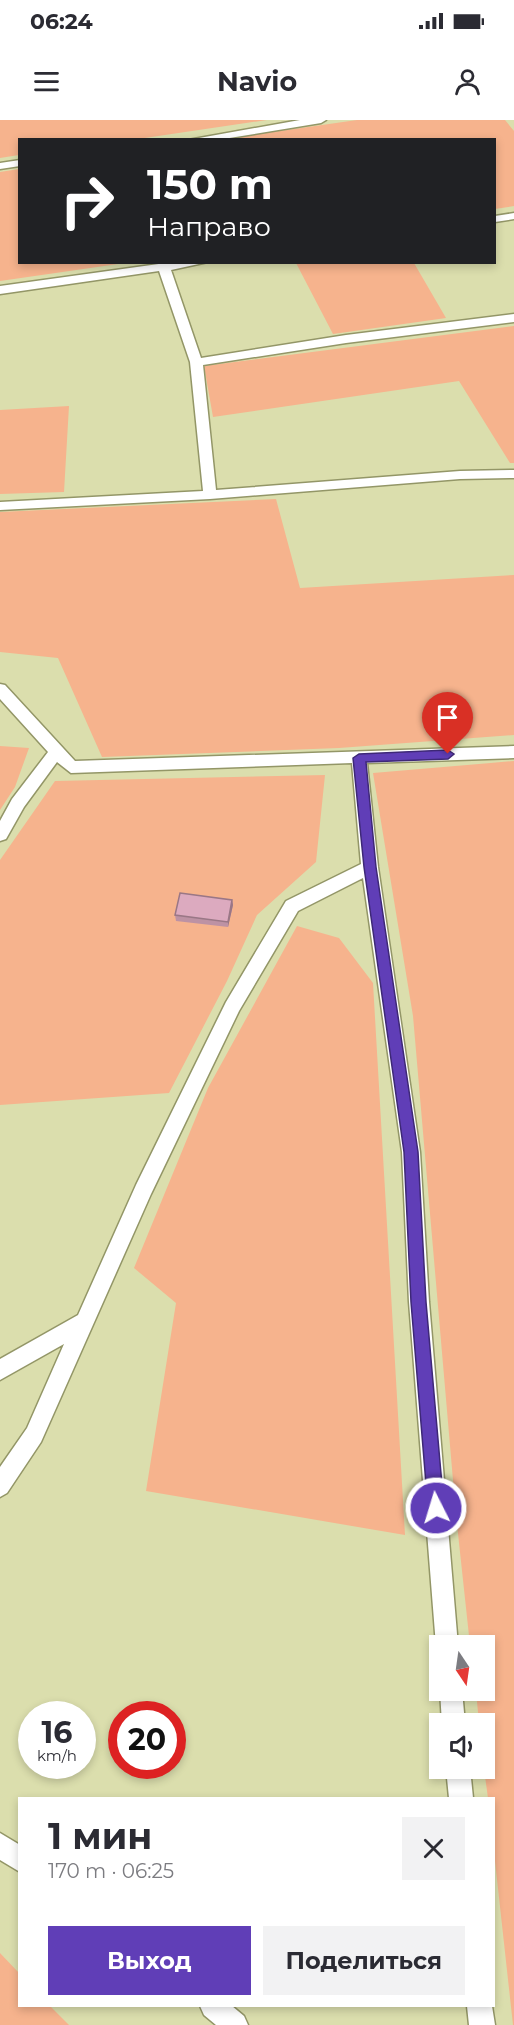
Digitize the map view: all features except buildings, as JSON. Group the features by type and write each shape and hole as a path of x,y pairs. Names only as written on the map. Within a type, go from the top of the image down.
{"lane":[{"path":"206,138 321,120"},
{"path":"0,166 18,163"},
{"path":"496,219 514,216"},
{"path":"0,290 190,264"},
{"path":"165,268 196,362 210,495"},
{"path":"196,362 346,339 514,318"},
{"path":"0,506 210,495 460,475 514,474"},
{"path":"0,689 71,767 514,752"},
{"path":"0,835 18,803 57,751"},
{"path":"359,758 370,867 411,1152 419,1302 446,1635"},
{"path":"3,1477 34,1435 143,1191 232,1007 292,906 370,867"},
{"path":"0,1371 84,1322"},
{"path":"459,1779 461,1797"},
{"path":"0,1845 18,1858"},
{"path":"214,2007 235,2025"},
{"path":"480,2007 482,2025"}],"shaded area":[{"path":"0,120 267,120 145,138 18,138 18,155 0,158"},
{"path":"357,120 505,120 514,131 514,206 496,209 496,138 231,138"},
{"path":"18,169 18,264 118,264 0,281 0,172"},
{"path":"297,264 415,264 446,318 333,334"},
{"path":"514,326 514,463 510,463 459,381 213,417 204,366"},
{"path":"69,406 64,492 0,494 0,410"},
{"path":"276,499 300,588 514,575 514,735 339,748 102,757 58,658 0,652 0,512"},
{"path":"0,746 29,748 15,787 0,810"},
{"path":"514,761 514,2025 495,1861 495,1797 488,1797 485,1779 495,1779 495,1713 478,1713 477,1701 495,1701 495,1635 469,1635 456,1515 413,1016 373,773"},
{"path":"325,775 316,862 257,915 227,981 169,1093 0,1105 0,860 55,781"},
{"path":"297,926 339,938 373,983 405,1535 146,1491 176,1303 134,1268 208,1088"},
{"path":"0,1953 18,1972 18,2007 51,2007 69,2025 0,2025"}],"route":[{"path":"436,1508 419,1302 411,1152 370,867 359,758 448,754"}]}
